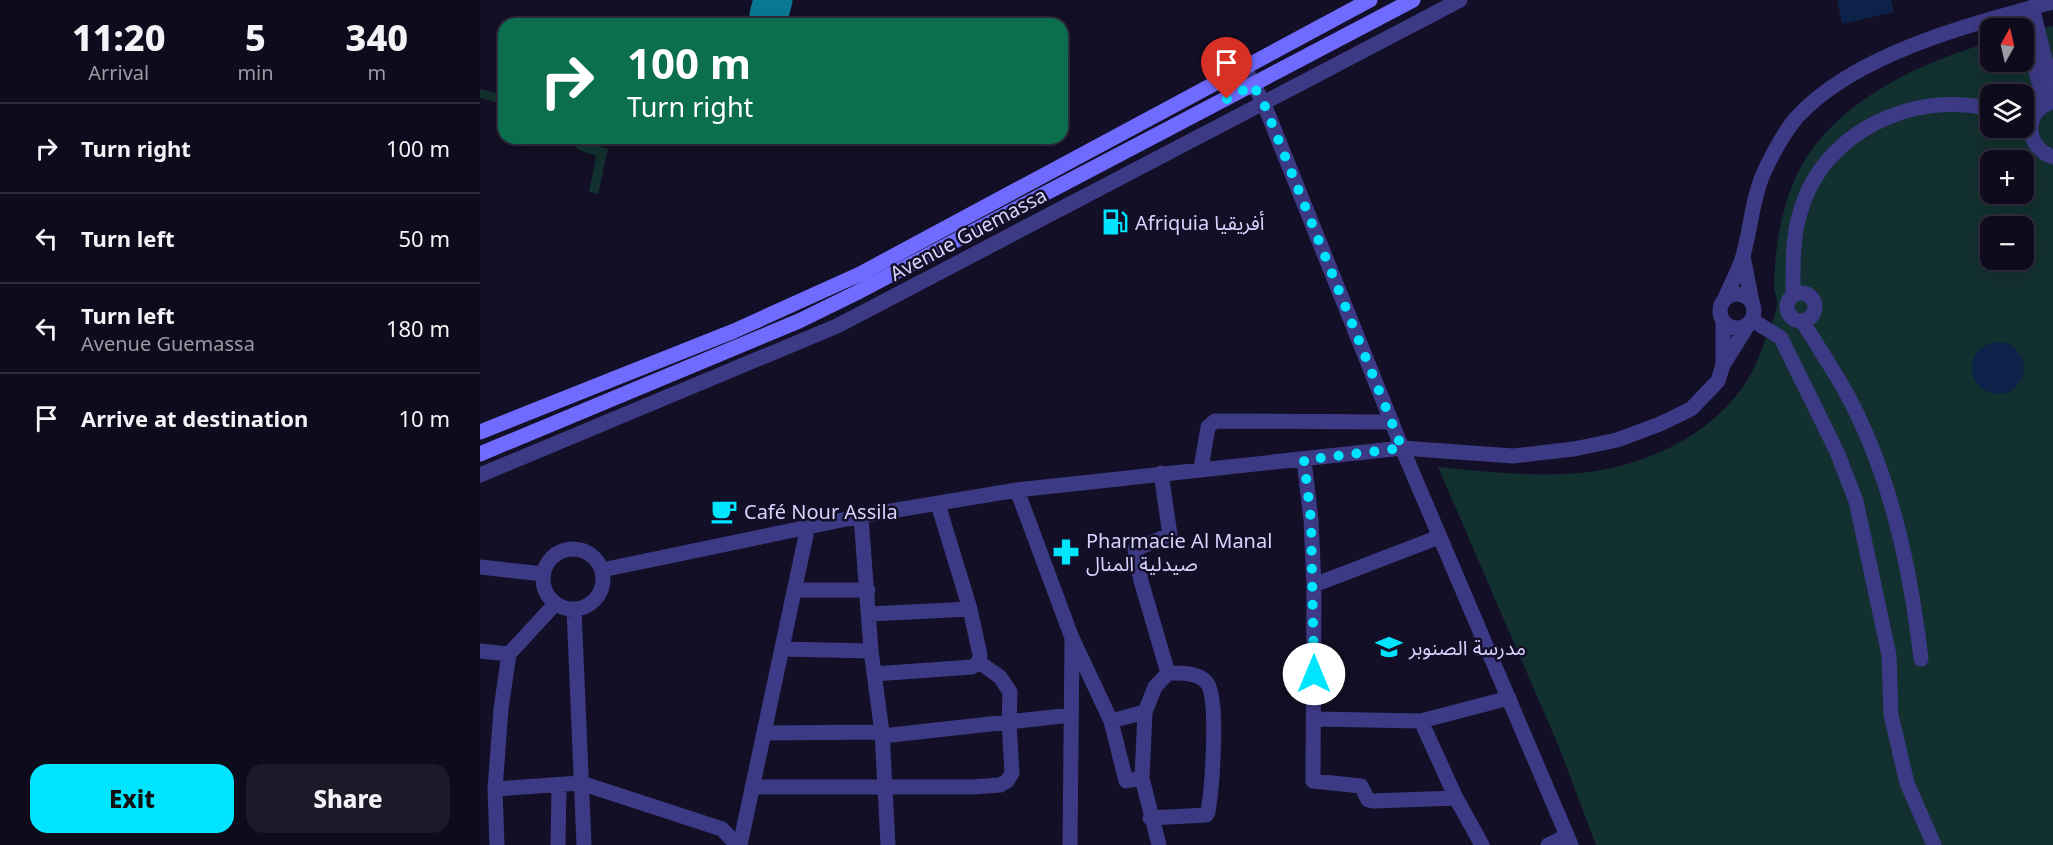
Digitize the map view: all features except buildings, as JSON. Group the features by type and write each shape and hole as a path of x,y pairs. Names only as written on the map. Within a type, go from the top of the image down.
{"main road":[{"name":"Avenue Guemassa","path":"480,432 734,331 860,274 1370,0"},
{"name":"Avenue Guemassa","path":"480,453 799,321 1413,0"}],"street":[{"name":"Avenue Guemassa","path":"480,475 837,326 1460,0"},
{"path":"1723,365 1723,322 1720,307 1743,256 1755,199 1764,173 1778,145 1797,118 1824,93 1854,73 1958,29 2053,2"},
{"path":"2026,9 2050,99 2034,115"},
{"path":"1244,67 1264,104 1402,448 1569,841 1548,845"},
{"path":"1920,659 1912,589 1897,520 1874,453 1844,389 1802,321 1793,319 1788,312 1788,303 1793,296 1794,241 1800,211 1813,182 1831,157 1854,136 1910,108 1940,103 1980,106"},
{"path":"2032,138 2037,149 2053,158"},
{"path":"602,570 808,526 1017,490 1161,472 1304,460 1402,448 1513,456 1574,449 1617,440 1660,424 1691,409 1718,381 1723,365 1750,323 1755,311 1743,256"},
{"path":"1725,298 1736,294 1752,302"},
{"path":"1723,322 1738,329 1750,323"},
{"path":"1750,323 1781,338 1838,452 1856,501 1889,655 1891,715 1906,783 1934,845"},
{"path":"1201,468 1208,427 1215,420 1392,422"},
{"path":"1304,460 1311,520 1314,585 1313,781 1360,786 1368,800 1373,801 1456,798"},
{"path":"1161,472 1170,535 1135,549 1141,581 1168,673"},
{"path":"1017,490 1072,639 1111,721 1126,781 1142,778"},
{"path":"874,674 972,667 979,662 980,655 970,609 938,504"},
{"path":"861,516 871,651 882,734 888,845"},
{"path":"739,845 808,526"},
{"path":"1314,585 1439,537"},
{"path":"576,548 592,555 602,570 600,591 594,600 574,609 555,604 544,588 543,574 551,557 567,549 576,548"},
{"path":"480,567 543,574"},
{"path":"795,590 867,590"},
{"path":"497,845 495,789 508,654 555,604"},
{"path":"574,609 584,845"},
{"path":"869,614 970,609"},
{"path":"1070,845 1072,639"},
{"path":"782,649 871,651"},
{"path":"480,651 508,654"},
{"path":"752,787 885,789 1000,785 1007,781 1012,773 1010,693 1000,677 979,662"},
{"path":"1150,818 1206,814 1214,699 1206,682 1200,678 1181,673 1168,673 1155,687 1145,712 1142,778 1150,818 1159,845"},
{"path":"1315,719 1421,721 1509,698"},
{"path":"1111,721 1145,712"},
{"path":"764,733 882,734 1071,715"},
{"path":"1421,721 1456,798 1482,845"},
{"path":"495,789 559,787 581,783 722,829 739,845"},
{"path":"558,845 559,787"}],"green space":[{"path":"2053,26 2053,845 1596,845 1559,747 1438,467 1533,474 1595,471 1655,454 1683,441 1708,423 1730,403 1748,379 1773,321 1777,301 1774,285 1776,252 1782,217 1793,184 1808,155 1844,115 1866,98 1914,71 1980,45 1980,72 2034,72 2034,30"},
{"path":"480,89 498,94 498,102 480,98"},
{"path":"572,144 593,144 608,149 598,194 589,192 596,156 579,150"}],"water":[{"path":"1837,0 1891,0 1894,12 1842,24"},
{"path":"1993,342 2003,342 2017,349 2024,368 2017,387 2003,394 1993,394 1983,390 1976,383 1972,373 1972,363 1976,353 1983,346"}],"taxiway":[{"path":"769,15 773,0"}],"place":[{"name":"Afriquia أفريقيا","path":"1115,222"},
{"name":"Café Nour Assila","path":"724,511"},
{"name":"Pharmacie Al Manal صيدلية المنال","path":"1066,552"},
{"name":"مدرسة الصنوبر","path":"1389,647"}],"route":[{"path":"1227,99 1253,85 1264,104 1402,448 1304,460 1311,520 1314,674"}]}
